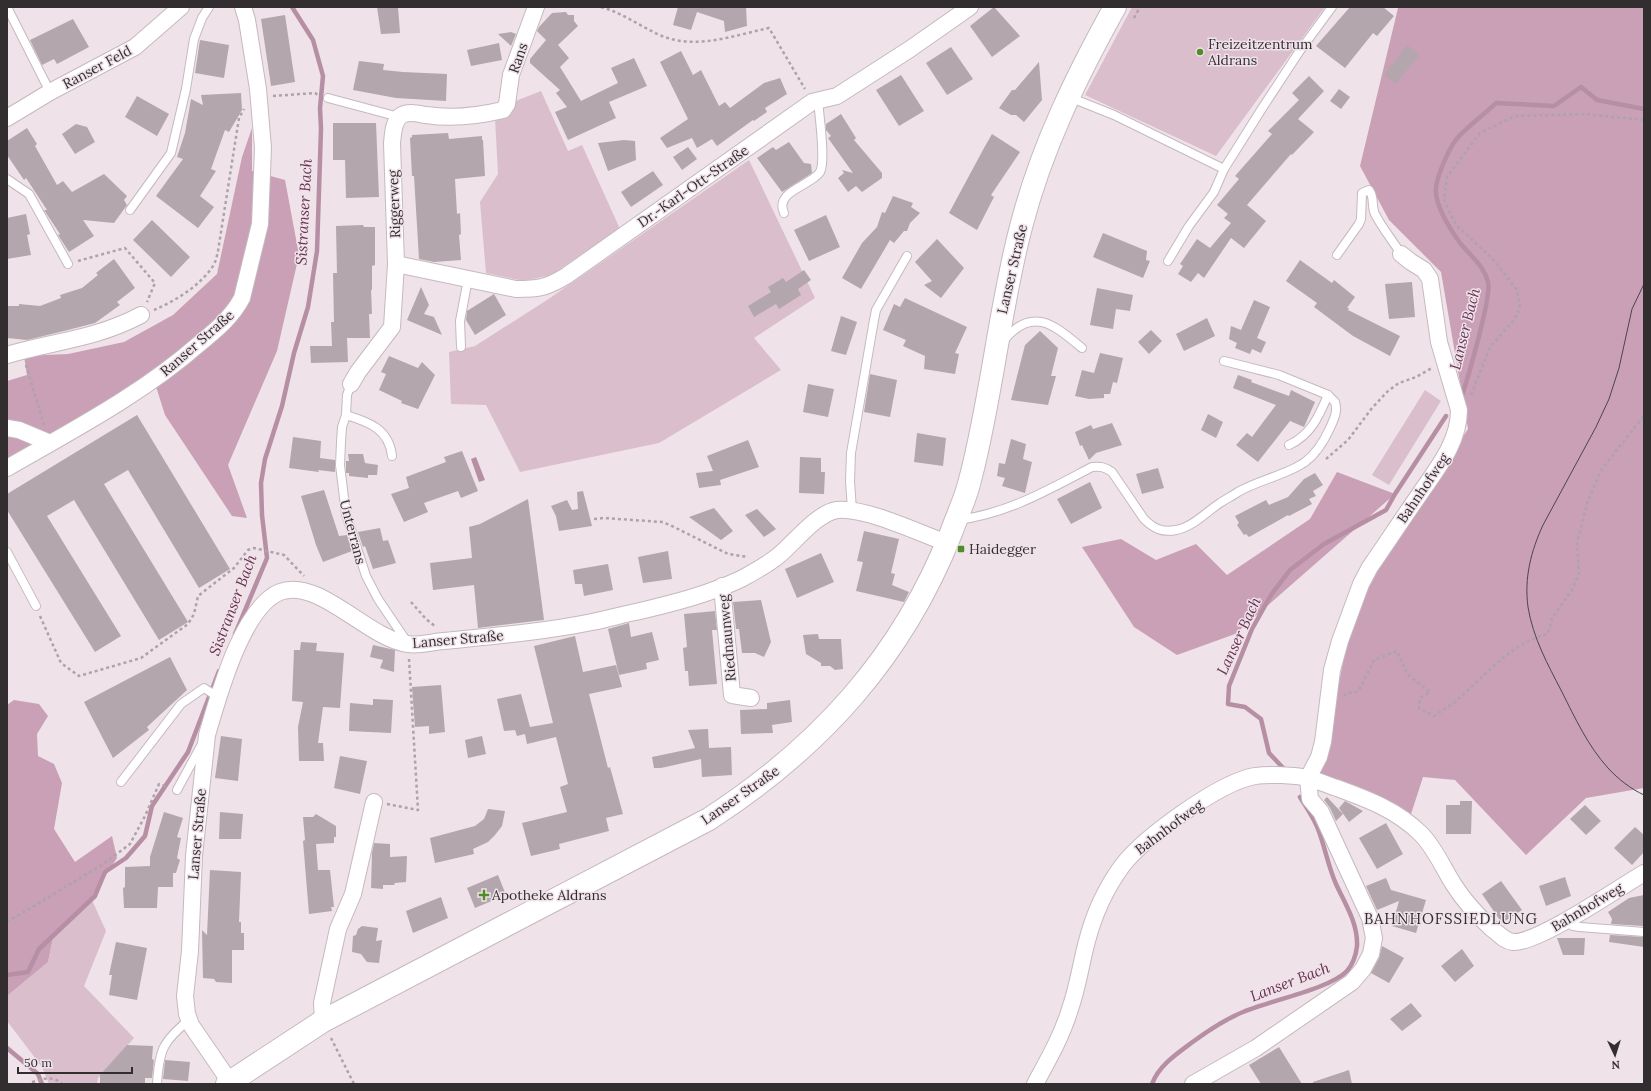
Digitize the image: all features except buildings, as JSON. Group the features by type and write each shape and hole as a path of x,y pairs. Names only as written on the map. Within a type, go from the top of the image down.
{"main road":[{"name":"Lanser Straße","path":"228,1083 323,1021 709,819 764,782 803,749 833,719 868,679 892,647 914,612 934,572 970,483 1008,279 1021,224 1050,142 1068,97 1115,7"}],"street":[{"name":"Ranser Feld","path":"7,118 50,92 135,47 181,7"},
{"path":"243,7 247,20 259,93"},
{"name":"Rans","path":"399,117 410,113 454,117 503,110 508,104 512,75 536,7"},
{"name":"Dr.-Karl-Ott-Straße","path":"396,264 516,289 534,289 549,286 566,276 815,101 837,96 910,49 970,7"},
{"name":"Ranser Straße","path":"7,468 161,376 216,331 237,309 242,298 260,224 263,148 259,93"},
{"name":"Riggerweg","path":"351,384 358,372 392,327 396,264 392,143 395,126 399,117"},
{"name":"Bahnhofweg","path":"1308,778 1319,757 1326,725 1332,670 1346,623 1361,584 1370,567 1443,461 1455,434 1459,410 1439,342 1430,279 1424,270 1401,254"},
{"path":"14,353 74,340 106,331 141,315"},
{"path":"7,428 19,430 50,443"},
{"name":"Lanser Straße","path":"228,1083 198,1038 189,1020 185,996 190,951 194,856 211,692 261,606 271,597 284,591 292,590 309,594 334,604 384,637 408,645 523,632 594,622 679,602 740,579 762,567 777,556 822,516 834,511 852,510 874,516 946,543"},
{"name":"Riednaunweg","path":"722,586 732,695 751,698"},
{"name":"Bahnhofweg","path":"1034,1084 1061,1034 1070,1009 1086,943 1099,907 1110,885 1123,865 1139,848 1172,822 1230,785 1254,777 1266,775 1308,778 1373,801 1406,820 1430,844 1461,895 1485,922 1504,939 1511,941 1523,941 1565,921 1644,873"},
{"path":"1194,1084 1256,1048 1352,982 1363,969 1371,954 1374,938 1370,918 1320,812 1310,799 1308,778"},
{"path":"323,1021 322,1003 338,929 353,894 374,802"}],"lane":[{"path":"7,7 50,92"},
{"path":"130,210 171,153 186,89 194,39 202,18 209,7"},
{"path":"1168,261 1189,226 1214,192 1224,169 1261,110 1299,52 1332,7"},
{"path":"1068,97 1121,118 1224,169"},
{"path":"328,98 399,117"},
{"path":"784,212 782,205 785,198 815,177 821,168 822,149 815,101"},
{"path":"7,179 29,194 68,264"},
{"name":"Bahnhofweg","path":"1337,255 1359,224 1361,219 1362,193 1369,190 1373,196 1372,206 1375,215 1401,254"},
{"path":"852,510 850,481 851,454 876,310 907,256"},
{"path":"461,347 460,321 468,279"},
{"path":"997,338 1005,339 1024,323 1038,320 1053,326 1082,348"},
{"path":"955,521 979,518 999,512 1037,495 1092,467 1099,466 1107,468 1112,472 1144,519 1150,525 1156,529 1166,531 1185,527 1243,489 1264,479 1295,468 1305,462 1316,452 1325,439 1336,416 1336,402 1328,395 1279,375 1224,361"},
{"name":"Unterrans","path":"351,384 347,396 346,415 341,435 340,465 346,514 366,576 378,599 408,645"},
{"path":"1289,445 1304,435 1313,426 1328,395"},
{"path":"346,415 362,420 380,431 391,446 392,456"},
{"path":"7,552 36,606"},
{"path":"121,782 181,704 211,692"},
{"path":"177,790 207,735"},
{"path":"1565,921 1573,926 1580,927 1644,932"},
{"path":"157,1084 163,1047 174,1033 189,1020"}],"path":[{"path":"601,7 617,13 664,36 678,40 703,41 769,28 815,101"},
{"path":"1134,18 1140,7"},
{"path":"141,315 162,306 184,293 198,282 214,264 218,251 239,118 245,106 259,93 315,93"},
{"path":"1459,410 1469,403 1490,347 1514,320 1520,308 1517,290 1492,258 1456,225 1444,200 1447,177 1480,133 1515,116 1584,114 1644,120"},
{"path":"68,264 125,248 155,283 141,315"},
{"path":"14,353 50,443"},
{"path":"1324,460 1348,440 1363,419 1388,391 1399,384 1416,377 1444,360"},
{"path":"1327,708 1346,693 1358,692 1374,660 1396,651 1407,674 1430,692 1420,698 1419,708 1434,716 1454,702 1480,677 1511,652 1536,637 1548,634 1552,618 1572,590 1579,573 1577,542 1588,500 1602,469 1642,418 1644,413"},
{"path":"594,519 604,518 662,522 728,554 741,557 754,557 769,554 777,556"},
{"path":"36,606 61,663 79,676 141,658 183,628 188,624 194,614 198,596 234,568 248,550 254,548 284,555 312,584 309,594"},
{"path":"412,602 426,619 452,640"},
{"path":"374,802 418,810 408,645"},
{"path":"7,922 102,865 130,844 145,816 159,784"},
{"path":"323,1021 354,1084"},
{"path":"32,1082 55,1078 62,1084"}],"shaded area":[{"name":"Freizeitzentrum Aldrans","path":"1132,7 1325,7 1216,156 1085,95"},
{"path":"1644,7 1644,788 1586,798 1526,855 1455,780 1423,777 1411,814 1315,784 1326,752 1349,630 1378,567 1468,429 1441,272 1389,220 1360,166 1398,8"},
{"path":"541,91 568,151 582,145 620,229 551,275 524,281 486,273 480,202 498,174 495,118 518,100"},
{"path":"252,128 252,171 285,180 299,255 277,351 228,465 247,518 232,516 165,415 152,374 59,434 7,458 7,381 27,375 24,356 68,354 124,342 173,315 217,274 242,157"},
{"path":"749,160 815,298 754,338 781,370 659,443 520,472 486,405 451,404 449,352 475,346 550,298"},
{"path":"1425,390 1441,401 1389,485 1372,475"},
{"path":"476,457 485,480 479,482 471,459"},
{"path":"1337,472 1395,494 1235,634 1177,655 1134,627 1082,547 1121,539 1156,560 1196,544 1227,575 1310,519"},
{"path":"14,700 39,704 48,716 37,734 38,756 54,764 62,783 54,829 75,862 112,836 117,858 91,898 54,933 48,962 7,996 7,705"},
{"path":"91,898 106,931 84,986 134,1038 98,1078 97,1084 49,1084 42,1067 7,1021 7,996 48,962 54,933"}],"waterway":[{"name":"Sistranser Bach","path":"235,634 267,558 262,515 261,483 265,459 282,406 294,353 308,307 317,251 321,129 320,108 323,76 313,40 292,7"},
{"name":"Lanser Bach","path":"1461,398 1483,320 1488,282 1477,261 1456,238 1448,225 1438,202 1436,194 1438,177 1452,145 1496,103 1554,106 1581,87 1597,100 1644,109"},
{"name":"Lanser Bach","path":"1285,770 1269,753 1261,719 1245,707 1228,704 1229,686 1252,629 1271,595 1290,570 1324,544 1386,510 1446,416"},
{"name":"Sistranser Bach","path":"7,975 28,972 39,949 95,896 105,872 126,858 145,836 152,806 188,752 219,671"},
{"name":"Lanser Bach","path":"1152,1084 1155,1077 1164,1065 1194,1041 1218,1025 1254,1008 1327,983 1347,971 1353,962 1357,946 1357,938 1353,922 1333,877 1316,825 1300,797"},
{"name":"Sistranser Bach","path":"7,1048 38,1074 42,1084"}],"tram line":[{"path":"1644,284 1632,309 1619,368 1609,399 1596,427 1543,525 1532,555 1527,586 1528,607 1533,630 1551,672 1582,732 1612,772 1620,780 1644,795"}],"place":[{"name":"Freizeitzentrum Aldrans","path":"1200,52"},
{"name":"Haidegger","path":"961,549"},
{"name":"Apotheke Aldrans","path":"484,895"}],"district":[{"name":"BAHNHOFSSIEDLUNG","path":"1451,919"}]}
